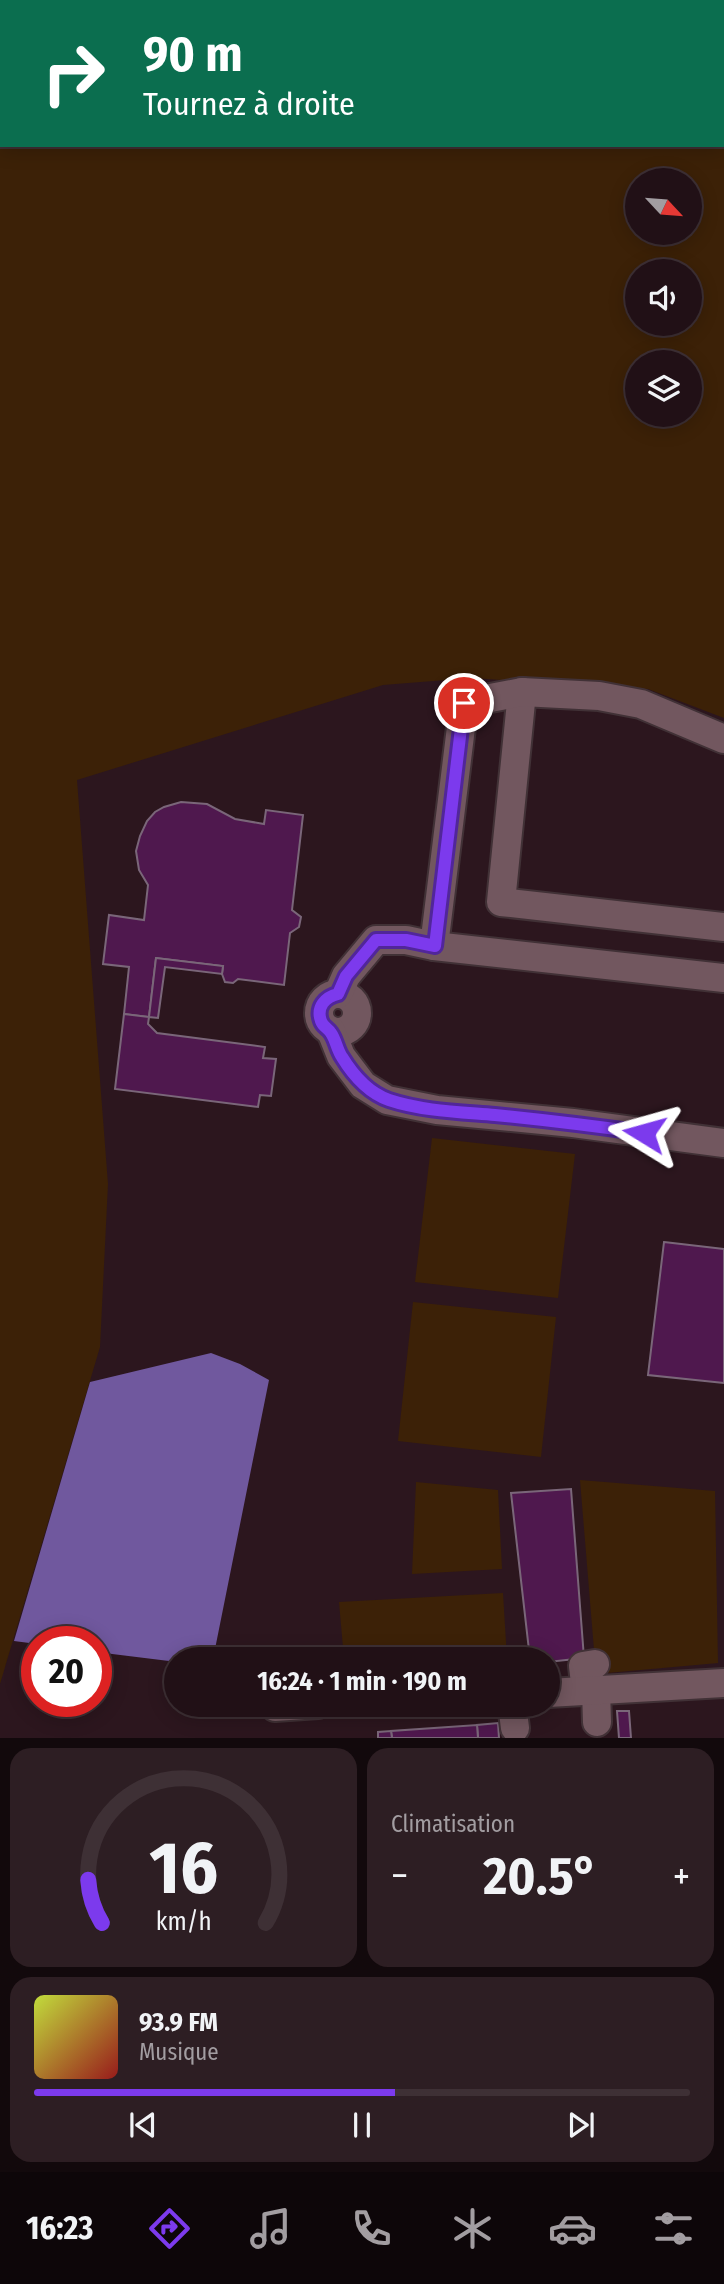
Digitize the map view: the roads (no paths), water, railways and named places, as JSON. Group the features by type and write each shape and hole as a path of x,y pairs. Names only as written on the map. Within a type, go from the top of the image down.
{"lane":[{"path":"522,692 501,902 724,927"},
{"path":"435,946 464,703 522,692 599,696 641,704 724,738"},
{"path":"724,978 435,946 406,940 376,940 346,976 338,994 346,995 357,1008 354,1025 347,1031 331,1031 341,1056 363,1084 387,1100 437,1110 573,1123 724,1143"},
{"path":"592,1681 597,1722"},
{"path":"560,1690 592,1681 724,1683"}]}
